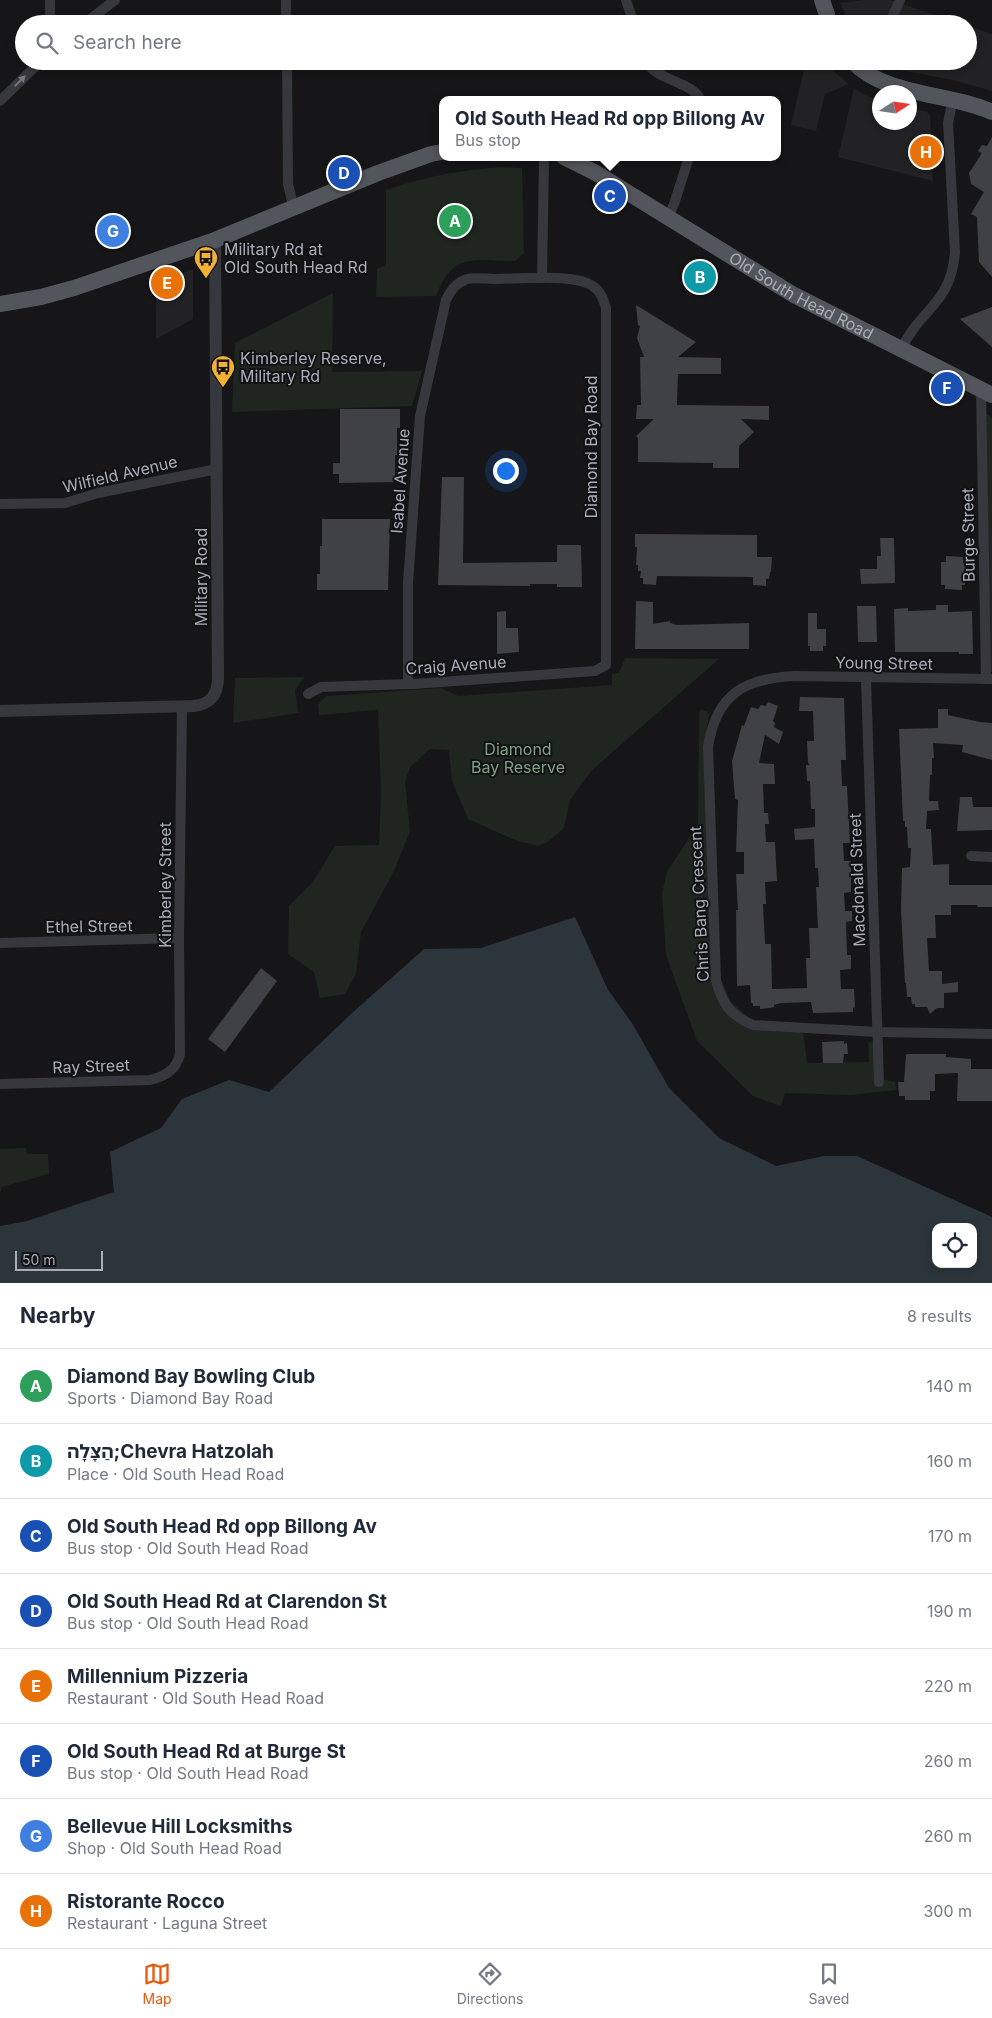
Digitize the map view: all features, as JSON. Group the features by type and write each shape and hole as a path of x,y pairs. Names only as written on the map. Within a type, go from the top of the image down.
{"main road":[{"path":"822,0 827,15"},
{"path":"871,70 890,85 976,104 992,112"},
{"path":"0,304 41,297 74,288 215,240 378,173 439,153"},
{"name":"Old South Head Road","path":"572,161 596,173 794,295 986,392"}],"street":[{"path":"50,0 50,15"},
{"path":"96,15 115,0"},
{"path":"286,0 286,15"},
{"path":"626,0 631,15"},
{"path":"893,15 900,0"},
{"path":"0,101 32,70"},
{"path":"287,70 288,184 294,209"},
{"path":"656,70 692,90 697,96"},
{"path":"901,350 912,331 944,294 954,270 955,252 948,123 953,99"},
{"path":"542,278 544,161"},
{"path":"668,218 688,161"},
{"name":"Military Road","path":"0,711 182,707 202,705 211,700 216,693 218,682 215,240"},
{"name":"Diamond Bay Road","path":"455,286 468,279 542,278 579,280 597,288 603,298 606,308 606,665"},
{"name":"Isabel Avenue","path":"408,684 408,583 420,416 446,300 455,286"},
{"name":"Burge Street","path":"986,392 989,679"},
{"name":"Wilfield Avenue","path":"0,504 65,503 98,492 217,469"},
{"name":"Craig Avenue","path":"308,694 321,688 595,671 606,665"},
{"name":"Young Street","path":"775,677 989,679"},
{"name":"Chris Bang Crescent","path":"775,677 759,680 744,687 720,709 711,725 708,746 716,980 720,998 737,1018 752,1025 877,1032 992,1034"},
{"name":"Macdonald Street","path":"866,678 879,1082"},
{"name":"Kimberley Street","path":"178,1063 180,1054 179,938 182,707"},
{"path":"971,856 992,856"},
{"name":"Ethel Street","path":"0,943 179,938"},
{"name":"Ray Street","path":"0,1084 150,1080 168,1074 178,1063"}],"shaded area":[{"path":"862,0 890,0 935,15 846,15 840,3"},
{"path":"977,29 992,34 992,91 953,80 900,70 977,70"},
{"path":"804,70 832,70 849,84 825,94 816,131 791,125"},
{"path":"854,88 872,97 872,130 917,130 917,110 927,112 930,115 933,181 838,157"},
{"path":"193,269 193,319 156,339 156,283"},
{"path":"575,917 608,990 632,1023 669,1088 719,1138 776,1166 824,1156 857,1156 992,1217 992,1283 0,1283 0,1226 27,1221 114,1192 110,1152 161,1128 182,1099 229,1080 269,1092 351,1014 424,949 481,948"}],"green space":[{"path":"500,167 522,168 524,253 515,261 477,260 458,265 450,272 436,296 376,297 377,269 386,265 386,190 414,181 443,175"},
{"path":"333,293 332,372 422,371 412,406 232,412 235,343"},
{"path":"983,412 992,417 992,672 990,672"},
{"name":"Diamond Bay Reserve","path":"625,658 719,659 592,770 570,800 564,828 549,841 538,846 515,840 468,819 452,781 449,750 430,749 410,767 405,782 410,831 394,871 361,932 356,974 345,994 320,998 314,972 288,954 289,906 312,883 335,846 379,845 381,792 378,710 319,715 318,703 327,696 441,688 458,696 612,685 612,674 619,673"},
{"path":"305,677 295,690 298,713 233,723 235,678"},
{"path":"701,709 709,713 706,736 717,971 731,1002 756,1024 803,1031 807,1063 869,1062 868,1042 877,1043 880,1079 895,1082 897,1090 850,1095 785,1093 781,1106 753,1096 697,1041 666,955 662,893 667,872 698,824 699,713"},
{"path":"26,1148 27,1154 48,1154 49,1174 2,1187 0,1193 0,1149"}],"building":[{"path":"992,137 992,277 979,262 977,217 971,214 984,192 971,184 969,173 982,153 978,151 982,145 987,146"},
{"path":"693,267 706,269 706,294 693,294"},
{"path":"636,305 696,342 678,357 721,358 721,374 678,374 677,405 769,406 769,420 741,419 754,432 739,446 739,468 713,468 713,463 638,462 638,438 636,436 654,419 636,419 637,405 641,405 640,357 644,357 637,338 640,326 638,325"},
{"path":"992,307 992,347 960,319"},
{"path":"340,409 400,409 400,428 397,428 397,455 395,455 395,482 339,483 339,474 333,474 333,463 340,463"},
{"path":"442,477 464,477 463,563 557,562 557,545 581,545 582,587 557,587 557,584 530,584 530,586 438,585"},
{"path":"322,519 390,519 388,590 317,590 317,574 320,574 320,546 322,546"},
{"path":"635,534 757,535 757,557 772,557 769,579 766,579 766,586 753,585 753,577 657,576 656,585 643,584 643,578 640,578 641,571 638,571 638,565 636,565 637,547 635,547"},
{"path":"880,538 894,538 895,583 861,584 860,569 877,569 877,556 881,556"},
{"path":"946,556 963,557 963,563 966,563 965,585 962,585 962,590 945,589 945,585 941,585 941,562 946,562"},
{"path":"636,601 653,602 653,624 670,621 670,623 677,625 749,623 749,649 635,649"},
{"path":"936,605 948,605 948,612 972,611 973,654 959,654 959,652 895,652 894,609 908,608 908,611 936,610"},
{"path":"857,606 876,606 877,642 858,642"},
{"path":"506,611 506,628 518,628 519,652 497,654 497,612"},
{"path":"808,613 817,613 817,629 826,629 826,646 823,646 823,651 810,651 810,646 808,646"},
{"path":"800,697 844,698 846,760 841,760 842,786 847,786 850,843 843,843 844,861 851,861 851,892 844,893 845,911 852,911 852,921 846,922 847,955 851,955 851,969 840,970 841,989 854,989 855,1007 853,1012 813,1013 811,1002 781,1003 774,1005 774,1007 760,1009 760,1006 753,1006 753,1003 751,1003 750,985 737,986 736,910 738,910 736,874 744,874 744,852 736,852 738,800 735,799 732,761 742,725 744,726 751,707 758,709 761,705 766,706 768,702 778,706 773,721 775,723 774,727 783,732 779,744 765,735 759,763 774,764 775,784 763,784 764,813 768,813 769,824 765,824 766,842 775,842 777,881 765,882 766,904 763,904 765,944 771,944 772,989 807,988 806,958 810,958 809,928 818,928 816,887 819,887 818,868 815,868 814,839 795,840 794,829 815,827 815,809 811,809 810,781 807,781 806,765 810,765 808,763 807,741 814,741 813,711 799,711"},
{"path":"938,709 948,709 948,715 992,723 992,760 962,752 963,745 933,743 934,758 932,758 932,775 930,775 929,801 938,801 939,810 927,811 926,829 931,829 933,865 949,864 949,885 992,885 992,907 951,905 951,915 935,915 936,938 927,938 929,971 942,971 942,984 958,982 958,992 944,993 944,1008 937,1008 930,1014 927,1007 915,1007 915,1004 912,1004 911,997 907,997 905,983 901,910 902,868 910,867 911,848 908,848 907,827 905,827 905,821 903,821 899,729 938,728"},
{"path":"960,797 972,797 973,807 992,807 992,830 957,831"},
{"path":"261,968 277,981 225,1052 208,1039"},
{"path":"844,1041 844,1044 847,1043 848,1054 844,1054 843,1063 823,1063 822,1042"},
{"path":"907,1054 946,1054 946,1057 971,1059 971,1069 992,1069 992,1101 957,1101 958,1073 935,1074 935,1091 930,1091 930,1100 905,1100 905,1096 899,1096 898,1082 904,1082"}],"place":[{"name":"Ristorante Rocco","path":"926,152"},
{"name":"Old South Head Rd at Clarendon St","path":"344,173"},
{"name":"Old South Head Rd opp Billong Av","path":"610,196"},
{"name":"Diamond Bay Bowling Club","path":"455,221"},
{"name":"Bellevue Hill Locksmiths","path":"113,231"},
{"name":"הַצָּלָה;Chevra Hatzolah","path":"700,277"},
{"name":"Military Rd at Old South Head Rd","path":"206,279"},
{"name":"Millennium Pizzeria","path":"167,283"},
{"name":"Kimberley Reserve, Military Rd","path":"223,388"},
{"name":"Old South Head Rd at Burge St","path":"947,388"}]}
